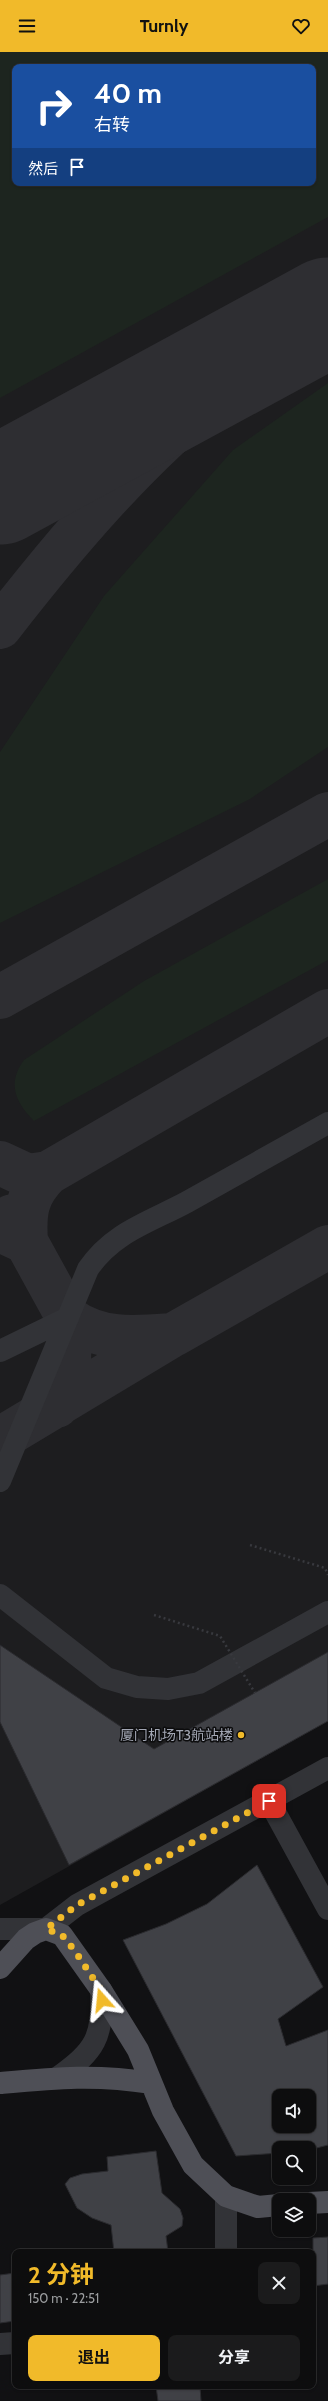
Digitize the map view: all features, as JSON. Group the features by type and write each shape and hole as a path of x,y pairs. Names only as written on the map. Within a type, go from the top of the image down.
{"main road":[{"path":"0,1968 26,1939 46,1929 62,1935 101,1990 138,2050 163,2111 193,2165 226,2196 258,2207 272,2206"},
{"path":"0,2082 57,2078 115,2077 151,2083"},
{"path":"316,2203 328,2202"}],"street":[{"path":"0,1481 88,1269 98,1254 119,1236 186,1202 328,1123"},
{"path":"0,1351 68,1318"},
{"path":"0,1595 106,1678 137,1687 168,1689 199,1683 328,1612"},
{"path":"0,1929 46,1929 77,1905 328,1768"},
{"path":"269,1801 328,1909"},
{"path":"57,2078 84,2057 95,2042 100,2030 101,1990"},
{"path":"226,2196 226,2249"},
{"path":"0,2344 12,2343"}],"path":[{"path":"250,1546 325,1568 328,1574"},
{"path":"154,1615 220,1636 255,1693"}],"shaded area":[{"path":"0,52 328,52 328,1721 0,1905"},
{"path":"0,52 328,52 328,217 0,398"},
{"path":"328,383 328,747 250,799 0,923 0,752 104,596 233,450"},
{"path":"328,879 328,960 34,1121 27,1114 18,1099 15,1084 19,1068 24,1060 144,981"}],"building":[{"path":"0,1645 154,1749 328,1652 328,1721 69,1865 0,1722"},
{"path":"257,1865 323,1987 278,2019 286,2046 328,2030 328,2145 316,2148 316,2141 272,2141 272,2153 236,2156 123,1940 166,1924 207,1904"},
{"path":"156,2151 162,2193 180,2209 183,2218 182,2226 166,2236 168,2249 114,2249 111,2225 92,2218 77,2208 65,2184 70,2178 82,2174 108,2171 107,2157"},
{"path":"328,2237 328,2284 316,2286 316,2249 313,2249 313,2238"},
{"path":"12,2273 12,2321 0,2323 0,2275"},
{"path":"156,2389 200,2389 201,2401 158,2401"}],"taxiway":[{"path":"0,627 25,595 104,502 160,444 234,381 328,316"},
{"path":"0,997 328,814"},
{"path":"0,1230 26,1242 26,1213 28,1204 35,1189 48,1173 328,1011"},
{"path":"0,1163 28,1176 48,1173"},
{"path":"12,1216 68,1318"},
{"path":"0,1439 173,1335 328,1247"},
{"path":"57,1406 68,1374 68,1318 92,1331 105,1334 130,1337 170,1335"}],"runway":[{"path":"0,490 328,312"}],"place":[{"name":"厦门机场T3航站楼","path":"241,1735"}],"route":[{"path":"102,2000 101,1990 75,1951 62,1935 46,1929 77,1905 269,1801"}]}
